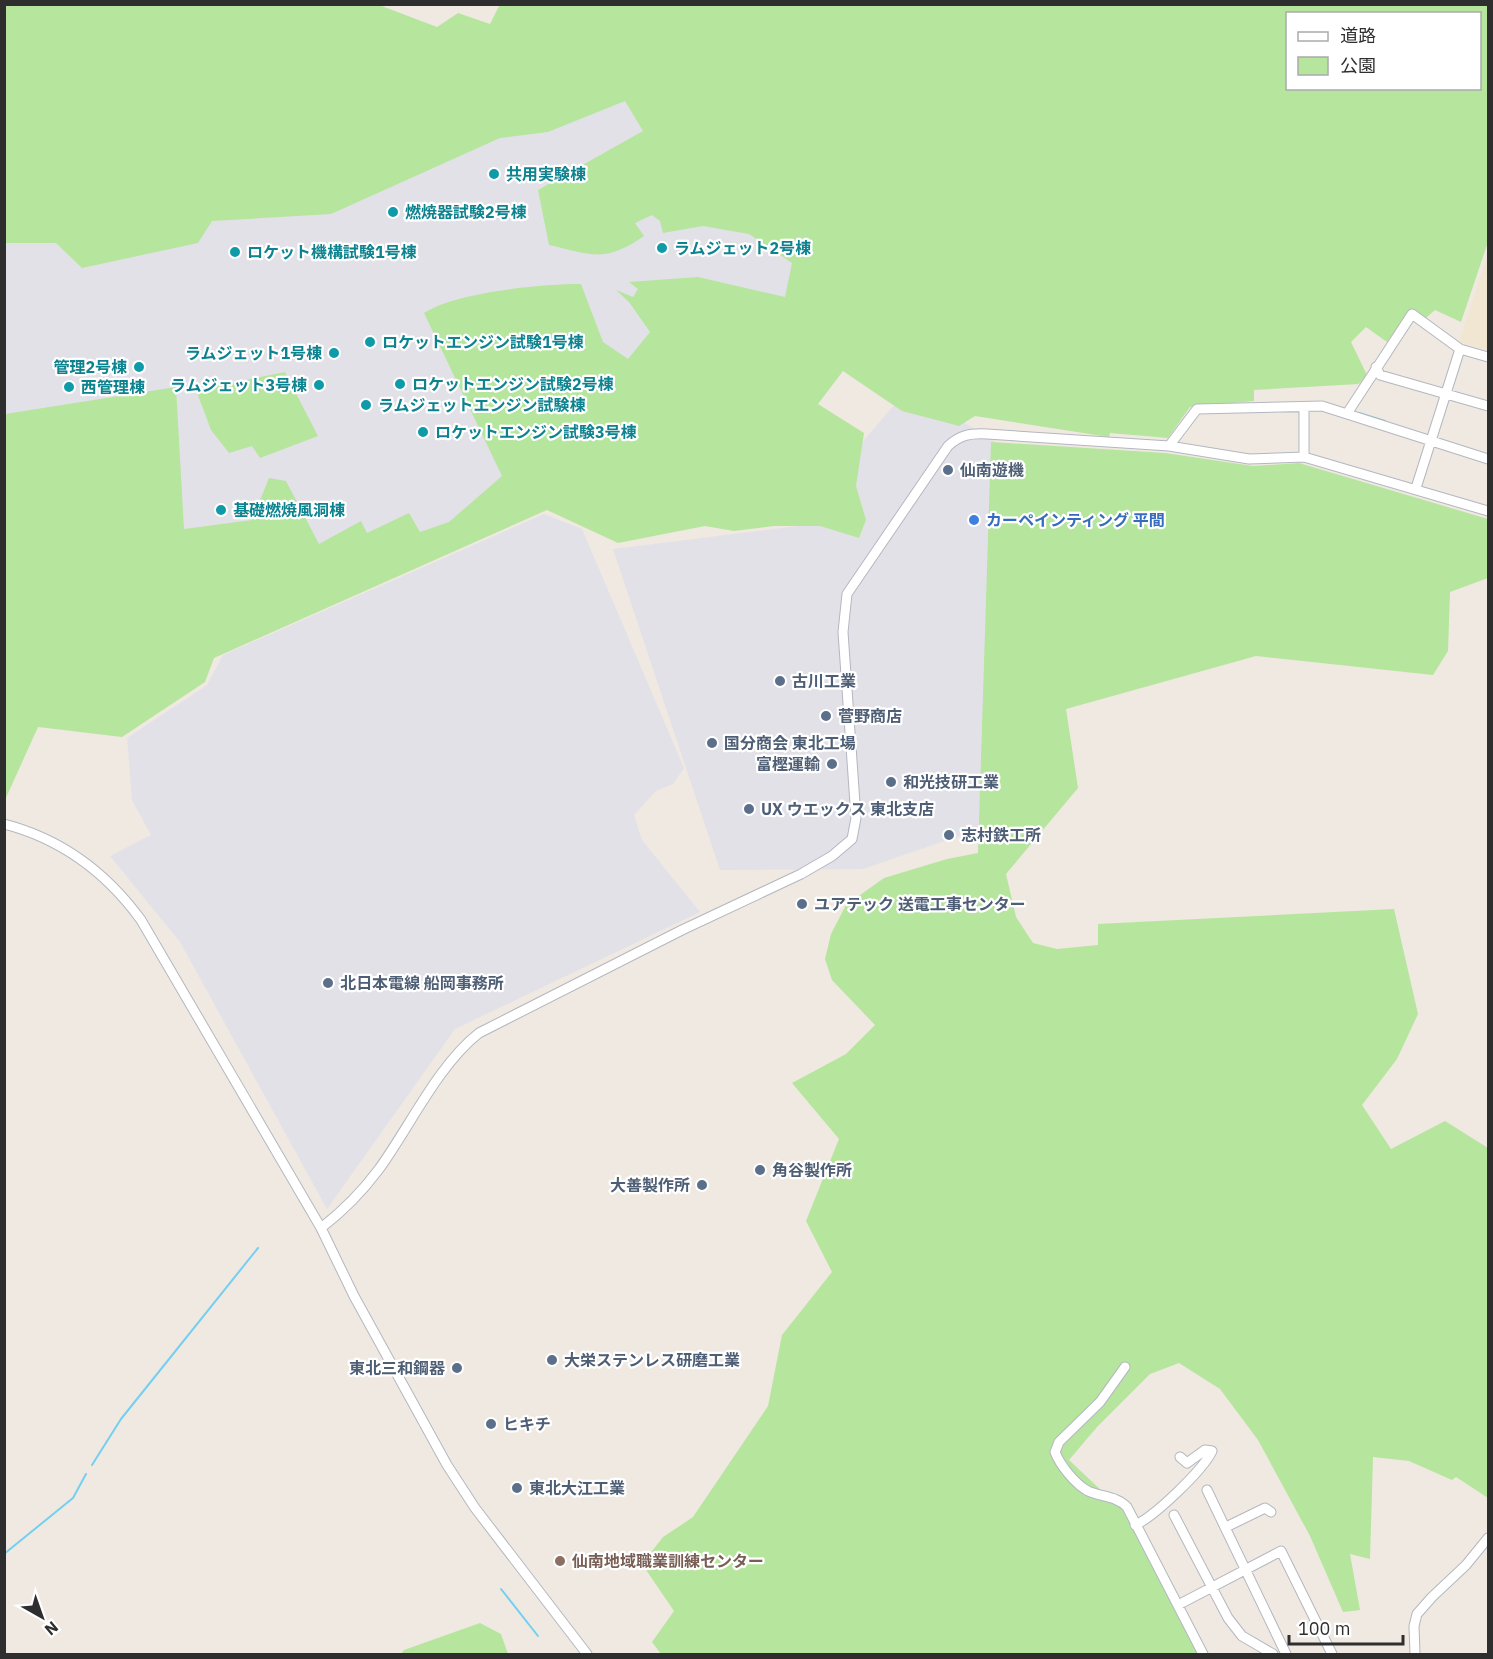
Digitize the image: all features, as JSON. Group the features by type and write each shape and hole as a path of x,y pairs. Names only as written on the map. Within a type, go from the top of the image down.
{"street":[{"path":"1348,412 1412,315 1460,349 1488,357"},
{"path":"1416,488 1460,349"},
{"path":"1376,367 1380,375 1488,406"},
{"path":"1169,446 1197,409 1304,408 1322,405 1488,459"},
{"path":"1304,408 1304,457"},
{"path":"321,1228 346,1208 378,1170 428,1094 469,1041 479,1033 682,930 801,874 838,852 852,839 855,818 843,632 847,594 941,456 957,439 974,433 1169,446 1249,459 1304,457 1488,511"},
{"path":"4,824 40,835 77,855 104,876 127,900 141,920 321,1228 354,1296 447,1465 475,1508 587,1654"},
{"path":"1125,1367 1100,1402 1059,1442 1055,1452 1058,1460 1081,1486 1123,1503 1203,1654"},
{"path":"1135,1525 1156,1512 1174,1495 1212,1451 1205,1450 1187,1463 1180,1457"},
{"path":"1207,1490 1286,1654"},
{"path":"1226,1527 1265,1508 1271,1512"},
{"path":"1174,1515 1228,1618 1242,1636 1273,1654"},
{"path":"1415,1654 1414,1626 1417,1614 1487,1545"},
{"path":"1178,1605 1281,1551 1332,1654"}],"shaded area":[{"path":"1096,5 647,471 5,697 4,45 472,64"},
{"path":"1488,254 1488,350 1459,342"},
{"path":"908,389 995,441 985,827 863,869 720,870 613,549 838,521 863,441"},
{"path":"544,514 582,529 684,768 673,784 656,791 634,815 642,840 700,912 455,1029 327,1209 180,942 110,856 151,835 132,800 127,738 207,685 223,655"}],"green space":[{"path":"500,4 1488,5 1488,242 1461,322 1435,310 1426,318 1413,310 1387,342 1366,327 1351,342 1367,375 1359,384 1254,390 1254,401 1190,407 1168,438 1110,433 1109,437 975,416 959,426 902,411 843,371 818,404 864,433 856,486 866,520 859,538 820,526 774,526 734,531 705,526 618,543 547,510 214,658 205,682 122,737 38,727 5,800 5,414 176,387 184,529 252,520 269,478 286,481 319,544 361,521 367,533 409,513 420,532 449,522 502,476 424,313 438,306 477,295 522,288 581,284 603,342 628,359 650,332 629,302 616,290 633,297 638,289 629,282 698,277 785,297 792,263 749,234 703,226 663,233 660,221 652,215 635,223 644,236 619,250 588,254 549,245 538,190 643,131 625,101 548,132 500,138 331,214 212,221 198,243 82,268 56,243 5,243 5,5 379,5 437,27 458,13 490,24"},
{"path":"285,372 318,436 260,458 252,446 229,453 211,430 196,390"},
{"path":"991,442 1165,453 1253,466 1299,463 1488,519 1488,578 1450,592 1448,651 1433,675 1256,656 1066,709 1078,788 1006,874 1016,917 1033,943 1057,949 1098,945 1098,924 1394,909 1418,1014 1397,1059 1362,1105 1391,1149 1445,1121 1488,1148 1488,1498 1456,1477 1452,1480 1409,1461 1373,1457 1370,1559 1350,1554 1360,1610 1343,1612 1310,1536 1258,1440 1220,1389 1179,1363 1150,1374 1097,1427 1069,1460 1123,1511 1202,1654 661,1654 652,1642 674,1611 642,1564 663,1537 693,1517 768,1406 782,1335 832,1272 806,1221 839,1139 792,1083 846,1054 875,1025 832,980 825,959 831,934 846,905 884,878 947,859 978,853"},
{"path":"480,1623 501,1634 508,1654 401,1654 404,1650"}],"waterway":[{"path":"1359,413 1385,421"},
{"path":"92,1465 121,1419 258,1248"},
{"path":"4,1554 73,1498 86,1474"},
{"path":"501,1589 538,1636"}],"place":[{"name":"共用実験棟","path":"494,174"},
{"name":"燃焼器試験2号棟","path":"393,212"},
{"name":"ラムジェット2号棟","path":"662,248"},
{"name":"ロケット機構試験1号棟","path":"235,252"},
{"name":"ロケットエンジン試験1号棟","path":"370,342"},
{"name":"ラムジェット1号棟","path":"334,353"},
{"name":"管理2号棟","path":"139,367"},
{"name":"ロケットエンジン試験2号棟","path":"400,384"},
{"name":"ラムジェット3号棟","path":"319,385"},
{"name":"西管理棟","path":"69,387"},
{"name":"ラムジェットエンジン試験棟","path":"366,405"},
{"name":"ロケットエンジン試験3号棟","path":"423,432"},
{"name":"仙南遊機","path":"948,470"},
{"name":"基礎燃焼風洞棟","path":"221,510"},
{"name":"カーペインティング 平間","path":"974,520"},
{"name":"古川工業","path":"780,681"},
{"name":"菅野商店","path":"826,716"},
{"name":"国分商会 東北工場","path":"712,743"},
{"name":"富樫運輸","path":"832,764"},
{"name":"和光技研工業","path":"891,782"},
{"name":"UX ウエックス 東北支店","path":"749,809"},
{"name":"志村鉄工所","path":"949,835"},
{"name":"ユアテック 送電工事センター","path":"802,904"},
{"name":"北日本電線 船岡事務所","path":"328,983"},
{"name":"角谷製作所","path":"760,1170"},
{"name":"大善製作所","path":"702,1185"},
{"name":"大栄ステンレス研磨工業","path":"552,1360"},
{"name":"東北三和鋼器","path":"457,1368"},
{"name":"ヒキチ","path":"491,1424"},
{"name":"東北大江工業","path":"517,1488"},
{"name":"仙南地域職業訓練センター","path":"560,1561"}]}
